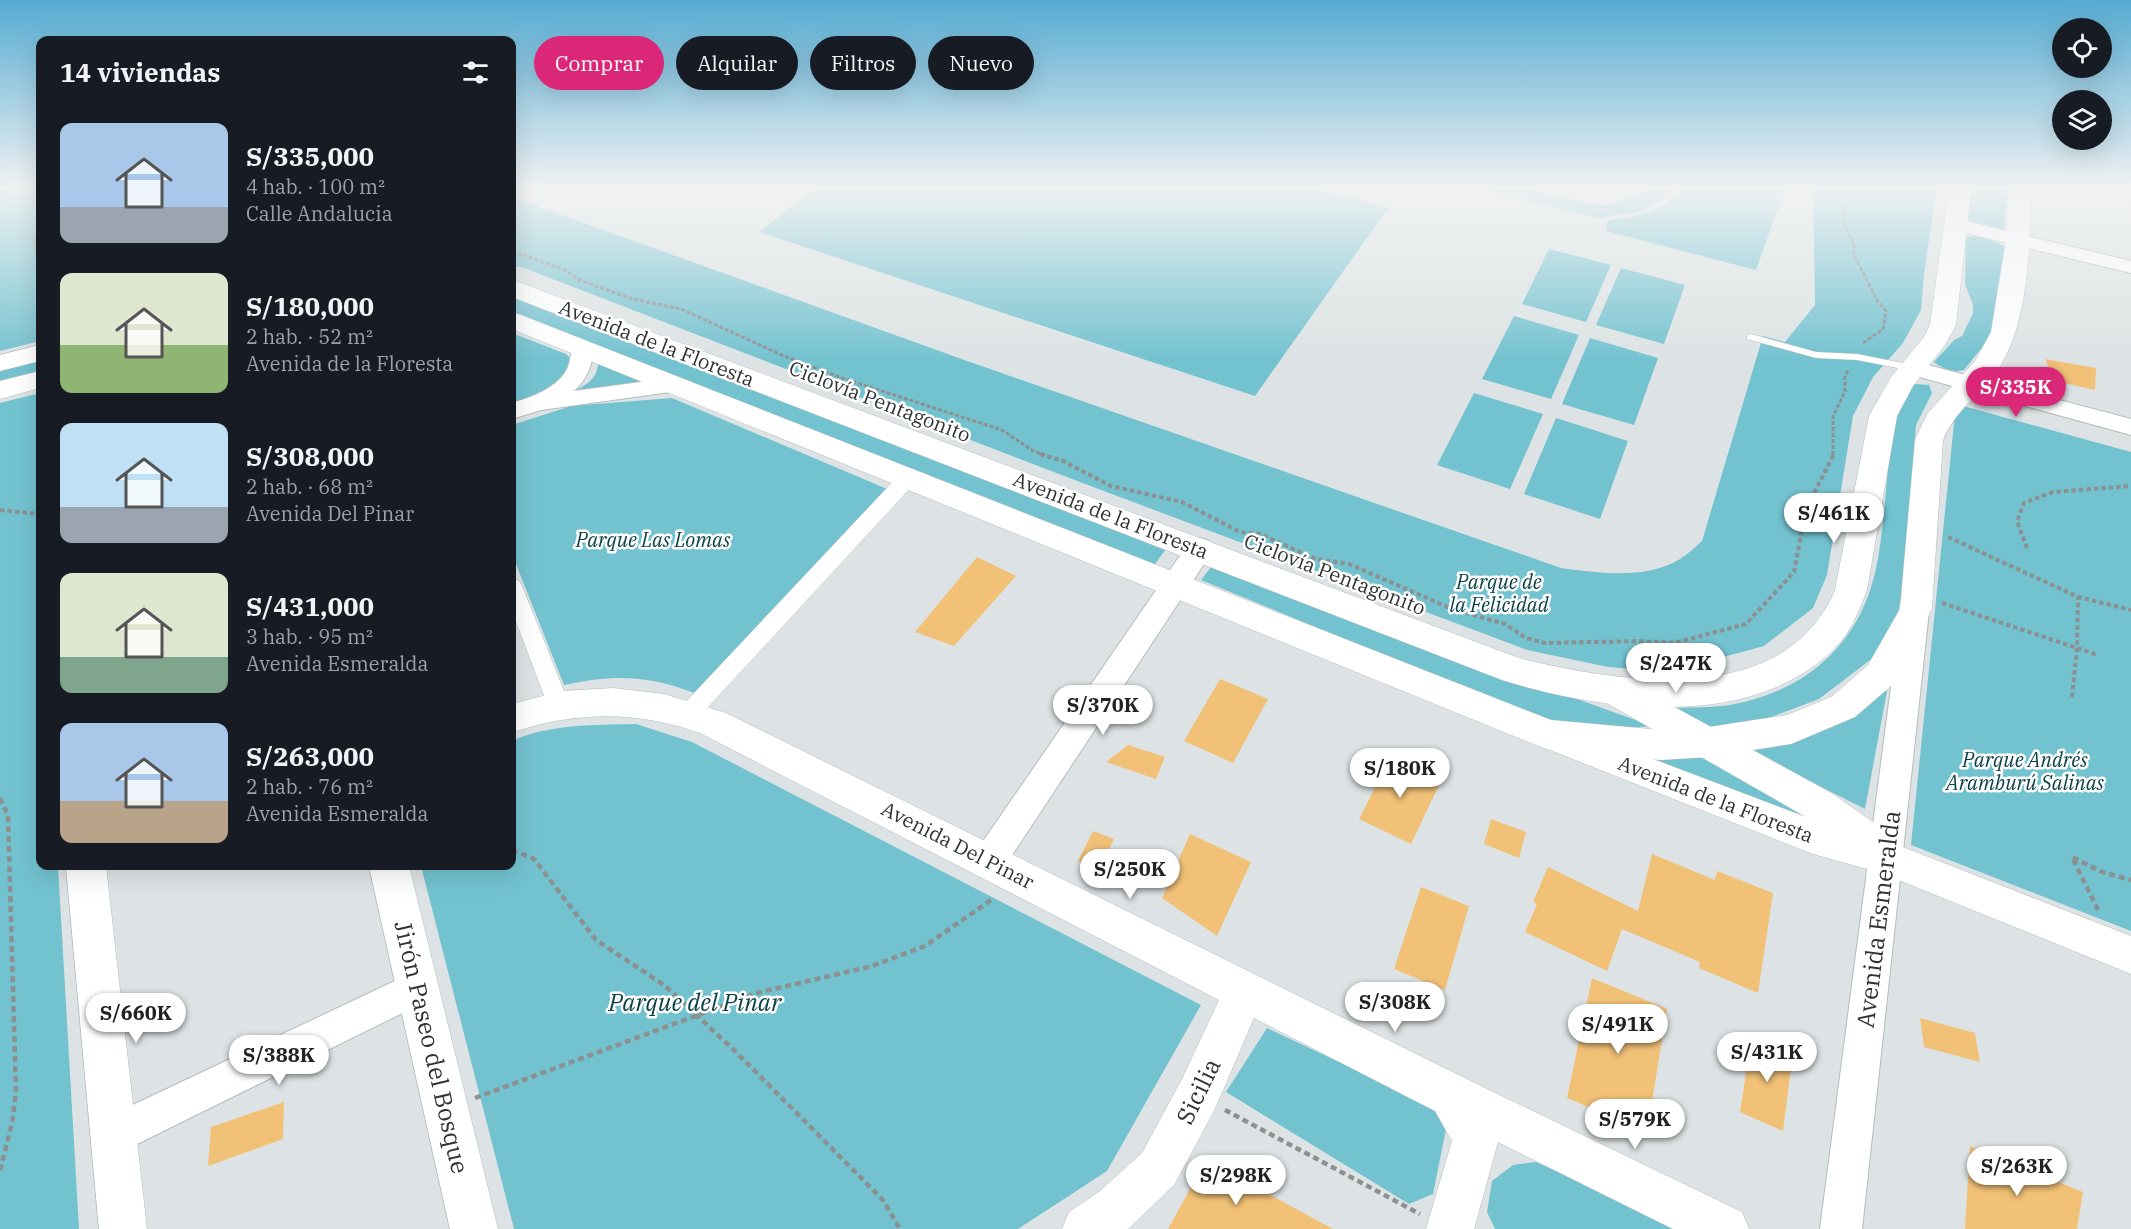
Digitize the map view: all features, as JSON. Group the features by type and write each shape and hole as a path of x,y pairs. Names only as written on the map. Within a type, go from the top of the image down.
{"main road":[{"path":"1617,692 1659,694 1724,688 1788,666 1825,638 1842,614 1851,590 1883,416 1901,383 1936,339 1943,324 1953,246"},
{"name":"Avenida Esmeralda","path":"1709,742 1791,729 1843,707 1880,675 1916,602 1929,440 1937,420 1950,403 1971,384 1996,350 2004,332 2017,246"},
{"name":"Avenida de la Floresta","path":"516,290 1200,548 1514,670 1550,680 1617,692 1709,742 1840,819 1864,836 1885,857"},
{"name":"Avenida de la Floresta","path":"516,322 1549,735 1827,842 1885,857 2124,952"},
{"path":"0,363 36,354"},
{"path":"0,390 36,381"},
{"name":"Avenida Del Pinar","path":"516,717 559,706 627,702 663,706 689,713 1006,869 1451,1096 1467,1120 1496,1135"},
{"name":"Avenida de la Floresta","path":"1549,735 1661,745 1709,742"},
{"path":"86,870 123,1229"},
{"name":"Jirón Paseo del Bosque","path":"390,870 474,1229"},
{"name":"Sicilia","path":"1111,1222 1158,1169 1198,1095 1245,991"},
{"path":"1440,1224 1496,1135 1725,1229"}],"street":[{"path":"2045,246 2131,267"},
{"name":"Avenida de la Floresta","path":"539,402 576,377 582,366 583,349"},
{"path":"1913,368 2131,427"},
{"name":"Avenida de la Floresta","path":"516,410 539,402 670,385"},
{"path":"689,713 909,478"},
{"path":"1006,869 1200,548"},
{"path":"516,596 559,706"},
{"name":"Avenida Esmeralda","path":"1841,1229 1916,602"},
{"path":"115,1134 418,987"}],"lane":[{"path":"1751,337 1816,355 1857,357 1913,368"}],"path":[{"path":"516,252 564,270 579,280 633,299 681,309 782,355 842,378 1002,430 1035,452 1063,461 1111,486 1182,502 1240,532 1260,534 1316,559 1348,564 1452,609 1505,624 1526,638 1545,643 1639,641 1674,643 1746,624 1794,572 1806,509 1834,453 1833,417 1845,391 1845,375 1864,341 1882,329 1886,311 1877,300 1854,255 1854,246"},
{"path":"2027,548 2017,520 2024,503 2053,492 2131,486"},
{"path":"0,510 36,514"},
{"path":"1923,525 2078,597 2131,610"},
{"path":"2072,697 2077,648 2078,597"},
{"path":"1916,602 2098,655"},
{"path":"0,798 8,815 16,1093 12,1123 0,1171"},
{"path":"516,852 534,859 596,940 664,985 735,1051 883,1200 900,1229"},
{"path":"2124,952 2072,857 2102,872 2131,880"},
{"path":"447,1109 757,993 872,966 926,946 1006,869"},
{"path":"1198,1095 1440,1224"}],"green space":[{"path":"0,246 36,246 36,342 0,351"},
{"name":"Parque de la Felicidad","path":"516,246 649,246 967,361 1561,568 1606,573 1637,572 1667,566 1683,557 1702,541 1763,336 1785,342 1815,305 1814,246 1928,246 1921,310 1903,343 1873,377 1853,416 1827,575 1813,608 1764,646 1668,672 1608,667 1527,650 516,267"},
{"path":"802,246 1361,246 1255,396"},
{"path":"1665,246 1764,246 1756,270"},
{"path":"1966,246 2007,247 1992,335 1964,370 1952,371 1934,362 1954,340 1962,336 1973,313 1973,305 1965,284"},
{"path":"1549,249 1611,265 1586,322 1522,304"},
{"path":"1621,268 1685,285 1664,344 1596,325"},
{"path":"516,298 1166,549 1152,568 516,314"},
{"path":"1514,316 1579,335 1551,399 1482,379"},
{"path":"516,335 566,354 573,361 572,369 540,397 516,404"},
{"path":"1590,338 1658,358 1634,425 1562,404"},
{"path":"36,359 36,375 0,384 0,368"},
{"path":"598,362 647,382 563,396 591,380 595,375"},
{"path":"1915,384 1929,385 1932,393 1916,425 1904,584 1897,617 1874,657 1819,699 1723,735 1671,708 1723,706 1757,699 1804,677 1824,662 1841,643 1856,623 1875,573 1892,434 1901,405"},
{"path":"1474,393 1543,414 1510,489 1437,465"},
{"path":"36,394 36,870 58,870 79,1229 0,1229 0,403"},
{"name":"Parque Las Lomas","path":"672,398 887,489 697,694 663,683 631,678 599,679 564,685 516,564 516,424 571,406"},
{"name":"Parque Andrés Aramburú Salinas","path":"1956,404 2131,452 2131,931 1911,845"},
{"path":"1556,418 1628,441 1600,519 1524,494"},
{"path":"1211,567 1652,726 1601,730 1545,721 1201,580"},
{"path":"1881,689 1887,691 1865,809 1752,752 1758,746 1808,737 1858,712"},
{"name":"Parque del Pinar","path":"636,724 692,742 1201,1005 1107,1171 1018,1229 514,1229 422,870 516,870 516,739 541,731 589,725"},
{"path":"1709,751 1823,828 1646,757"},
{"path":"1267,1028 1439,1109 1447,1124 1433,1194 1409,1204 1226,1092"},
{"path":"1536,1162 1683,1229 1495,1229 1487,1212 1492,1181 1513,1165"}],"building":[{"path":"2045,359 2096,368 2095,390 2055,381"},
{"path":"977,557 1016,576 954,646 915,632"},
{"path":"1220,679 1268,699 1233,763 1184,741"},
{"path":"1128,745 1165,757 1156,779 1106,762"},
{"path":"1394,750 1440,783 1411,844 1359,819"},
{"path":"1491,819 1526,832 1519,858 1484,844"},
{"path":"1093,831 1114,839 1099,869 1078,861"},
{"path":"1190,834 1251,862 1217,936 1162,898"},
{"path":"1652,854 1715,880 1717,871 1773,893 1758,993 1699,968 1700,962 1622,929 1607,971 1525,932 1537,904 1533,902 1548,867 1638,911"},
{"path":"1421,887 1469,906 1445,990 1394,969"},
{"path":"1592,978 1667,1009 1647,1132 1567,1098"},
{"path":"1920,1018 1975,1033 1980,1062 1924,1047"},
{"path":"1752,1034 1793,1052 1783,1131 1740,1112"},
{"path":"284,1102 283,1139 208,1166 211,1127"},
{"path":"1970,1146 2083,1192 2077,1229 1965,1229"},
{"path":"1206,1160 1333,1229 1168,1229"}]}
